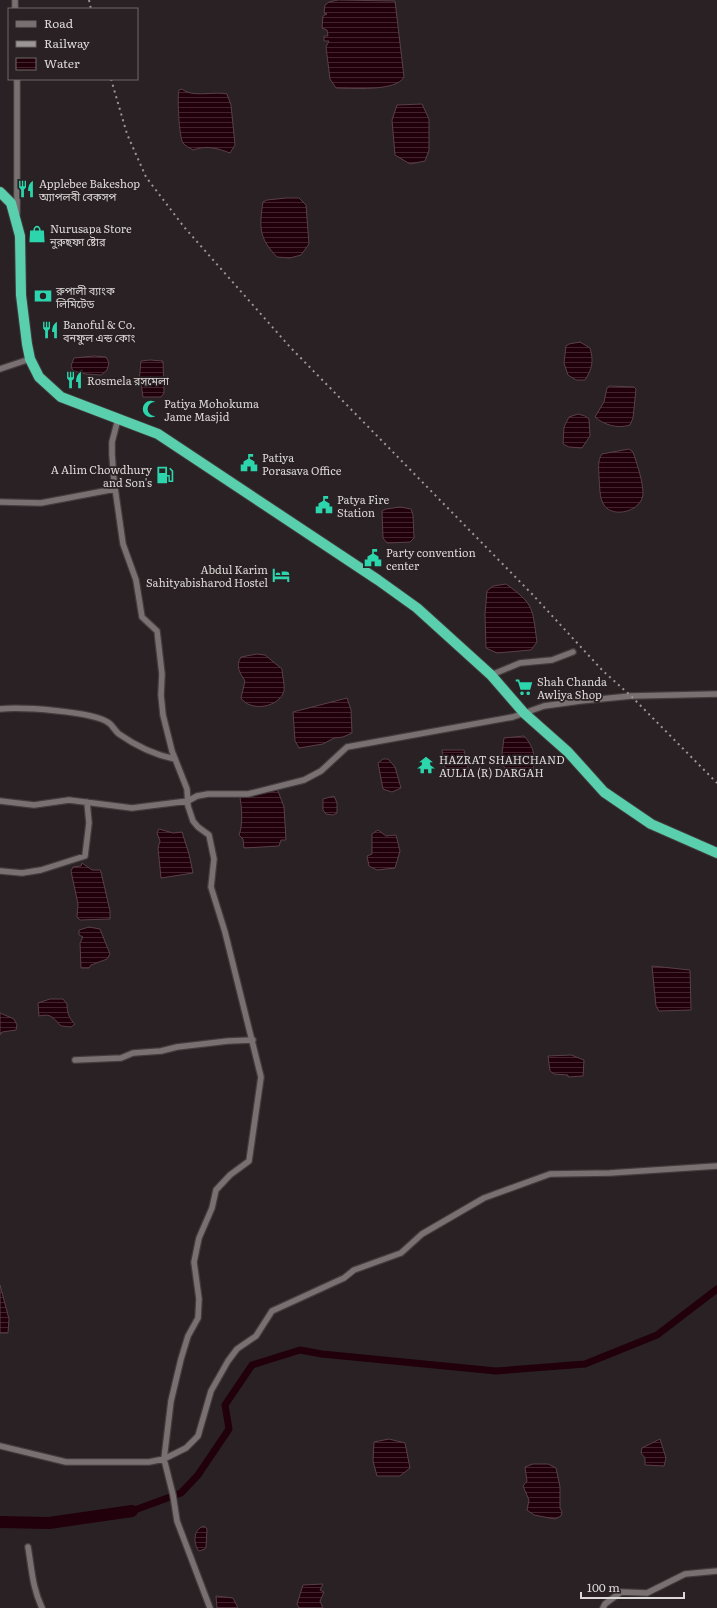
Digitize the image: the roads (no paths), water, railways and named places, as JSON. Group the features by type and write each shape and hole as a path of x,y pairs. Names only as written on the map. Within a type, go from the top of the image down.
{"highway":[{"path":"0,192 11,203 20,236 21,295 27,344 30,359 39,377 61,396 118,420 158,434 378,580 417,608 491,675 524,713 568,752 604,792 651,824 717,852"}],"street":[{"path":"16,80 17,222"},
{"path":"0,369 30,359"},
{"path":"118,420 112,442 115,489 123,544 136,580 142,617 157,631 162,674 161,695 163,715 175,759 187,789 188,801 193,821 198,827 209,835 214,859 211,887 225,932 261,1077 249,1161 230,1175 216,1190 212,1208 199,1238 194,1262 199,1299 198,1318 188,1336 181,1360 172,1401 164,1458 174,1495 177,1521 210,1608"},
{"path":"0,502 41,503 115,489"},
{"path":"491,675 520,663 552,660 573,652"},
{"path":"0,802 34,805 69,800 132,808 188,801 197,796 208,794 248,794 304,780 321,770 347,747 513,717 544,706 580,700 632,696 717,694"},
{"path":"0,709 40,709 91,716 109,722 119,734 156,755 175,759"},
{"path":"0,871 22,873 41,870 85,856 89,824 87,802"},
{"path":"75,1060 121,1058 133,1053 161,1051 177,1047 228,1041 253,1040"},
{"path":"0,1446 66,1462 148,1462 164,1458 186,1448 198,1436 211,1391 228,1362 237,1349 256,1336 272,1311 344,1278 354,1270 401,1253 422,1234 484,1198 550,1174 610,1173 717,1166"},
{"path":"28,1547 31,1577 35,1594 42,1608"},
{"path":"603,1608 605,1604 621,1592 647,1593 685,1574 717,1571"}],"water":[{"path":"338,0 395,1 404,77 399,82 392,85 373,88 336,88 330,79 326,47 329,41 324,41 324,36 328,36 327,30 322,28 323,16 327,14 324,13 325,5 329,2"},
{"path":"182,89 186,92 197,94 227,94 231,105 235,145 230,153 212,148 198,148 193,150 183,143 180,133 178,108 178,94 179,90"},
{"path":"422,104 429,119 429,150 425,161 410,164 395,155 392,120 397,105"},
{"path":"299,198 306,205 309,244 301,255 290,258 277,257 267,244 261,226 263,202 267,200"},
{"path":"580,342 590,348 592,357 591,368 585,380 576,380 568,375 564,363 566,346"},
{"path":"94,356 106,357 109,363 107,370 101,375 73,371 71,366 74,358"},
{"path":"141,361 163,361 164,393 161,397 143,397 141,383 139,382"},
{"path":"609,386 634,387 636,389 633,418 630,425 621,427 611,426 595,417 604,402 607,388"},
{"path":"578,414 589,419 590,436 582,448 569,447 563,444 564,427 569,417"},
{"path":"629,449 633,452 638,467 643,494 638,505 633,509 614,512 604,505 601,499 599,459 602,454"},
{"path":"400,507 411,509 413,515 414,538 410,542 387,543 383,538 382,511"},
{"path":"506,584 522,597 533,614 537,642 531,650 497,653 486,648 485,614 487,591 493,586"},
{"path":"257,654 265,655 282,669 284,691 281,697 276,701 264,706 251,705 241,698 245,681 238,666 239,660 241,657"},
{"path":"347,698 351,710 352,733 343,737 334,738 323,744 299,748 295,741 293,712"},
{"path":"524,736 533,750 533,770 531,776 515,779 509,776 501,761 504,738"},
{"path":"442,750 464,750 470,777 448,778 446,775"},
{"path":"383,759 388,759 395,767 401,788 392,792 383,789 378,763"},
{"path":"276,790 278,791 284,807 286,840 281,840 279,846 244,848 243,839 239,835 242,817 240,798"},
{"path":"334,796 337,803 337,813 333,815 326,814 323,810 323,799"},
{"path":"159,829 173,833 182,832 193,873 161,878 158,848 160,841 157,833"},
{"path":"378,830 386,836 396,835 400,851 395,868 377,870 369,866 367,856 372,854 372,834"},
{"path":"82,863 92,870 100,870 101,872 110,911 110,919 80,920 77,917 78,904 71,871 73,867 81,866"},
{"path":"89,927 100,929 110,954 107,959 91,965 89,968 81,968 80,943 83,937 79,935 79,930"},
{"path":"652,966 690,970 691,1010 659,1011 656,1006"},
{"path":"50,999 63,999 67,1004 70,1018 75,1024 71,1027 61,1026 50,1016 39,1016 38,1003"},
{"path":"0,1013 14,1019 17,1025 16,1030 2,1032 0,1035"},
{"path":"571,1055 584,1060 583,1076 568,1077 568,1075 554,1074 550,1071 548,1056"},
{"path":"0,1285 9,1319 8,1333 0,1333"},
{"path":"389,1439 405,1443 410,1468 400,1476 377,1476 373,1461 374,1442"},
{"path":"660,1439 666,1458 664,1466 645,1465 645,1458 641,1453 642,1448"},
{"path":"533,1464 548,1464 556,1468 560,1487 560,1508 562,1512 561,1516 555,1519 534,1515 527,1510 529,1500 523,1486 527,1481 525,1467"},
{"path":"204,1526 207,1529 206,1547 205,1549 199,1551 196,1545 195,1537 198,1530"},
{"path":"323,1584 320,1590 324,1592 320,1601 323,1608 299,1608 297,1604 303,1585"},
{"path":"216,1596 233,1598 238,1608 217,1608"}],"waterway":[{"path":"132,1511 181,1493 198,1475 229,1429 225,1405 252,1365 300,1350 322,1354 496,1371 585,1364 657,1335 717,1289"},
{"path":"0,1522 49,1523 132,1511"}],"railway":[{"path":"89,0 91,8"},
{"path":"111,80 127,134 146,177 184,227 290,347 532,594 603,671 631,696 717,783"}],"place":[{"name":"Applebee Bakeshop অ্যাপলবী বেকসপ","path":"26,189"},
{"name":"Nurusapa Store নুরুছফা ষ্টোর","path":"37,234"},
{"name":"রুপালী ব্যাংক লিমিটেড","path":"43,296"},
{"name":"Banoful & Co. বনফুল এন্ড কোং","path":"50,330"},
{"name":"Rosmela রসমেলা","path":"74,380"},
{"name":"Patiya Mohokuma Jame Masjid","path":"151,409"},
{"name":"Patiya Porasava Office","path":"249,463"},
{"name":"A Alim Chowdhury and Son's","path":"165,475"},
{"name":"Patya Fire Station","path":"324,505"},
{"name":"Party convention center","path":"373,558"},
{"name":"Abdul Karim Sahityabisharod Hostel","path":"281,575"},
{"name":"Shah Chanda Awliya Shop","path":"524,687"},
{"name":"HAZRAT SHAHCHAND AULIA (R) DARGAH","path":"426,765"}]}
